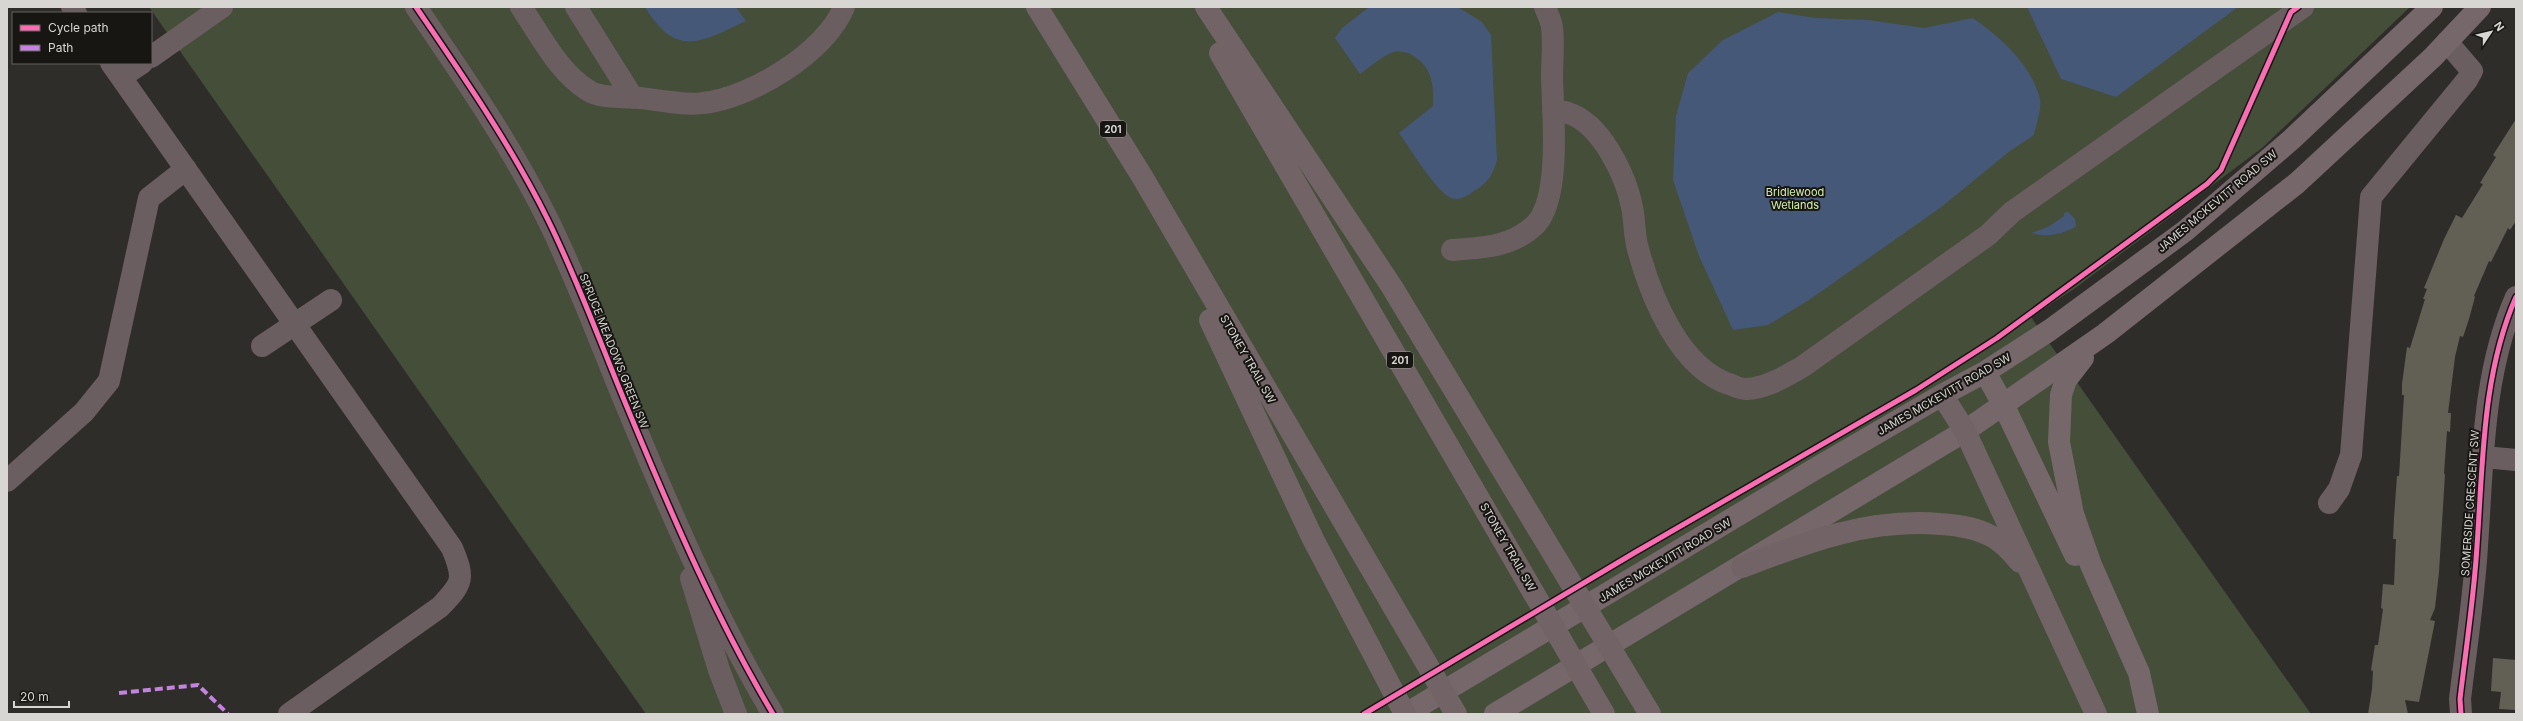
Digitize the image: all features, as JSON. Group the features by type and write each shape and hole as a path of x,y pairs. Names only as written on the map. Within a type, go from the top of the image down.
{"highway":[{"name":"STONEY TRAIL SW","path":"1038,7 1143,178 1456,714"},
{"name":"STONEY TRAIL SW","path":"1193,7 1604,714"},
{"path":"1206,7 1392,287 1650,714"},
{"path":"1143,178 1313,539 1405,714"},
{"path":"1942,395 1965,432 2096,714"},
{"path":"1742,567 1812,539 1865,527 1908,522 1958,525 1978,530 1993,537 2007,547 2030,574"}],"main road":[{"name":"JAMES MCKEVITT ROAD SW","path":"1405,714 1942,395 1985,372 2050,330 2185,231 2292,139 2432,7"},
{"path":"1495,714 1965,432 2106,334 2297,183 2447,42 2480,7"},
{"path":"2106,334 2076,365 2066,380 2059,408 2059,442 2074,514 2091,565 2138,673 2148,714"},
{"path":"1985,372 2004,406 2148,714"}],"street":[{"path":"152,55 222,7"},
{"name":"SPRUCE MEADOWS GREEN SW","path":"416,7 503,138 548,220 595,325 673,517 723,620 774,714"},
{"path":"521,7 568,77 591,92 633,98 703,104 741,93 774,76 805,54 838,23 844,7"},
{"path":"576,7 633,98"},
{"path":"1452,250 1490,247 1516,240 1537,223 1549,198 1553,166 1552,26 1545,7"},
{"path":"1553,111 1568,113 1583,122 1608,147 1622,175 1632,207 1637,247 1649,285 1666,321 1688,355 1716,381 1745,389 1772,384 1802,367 1988,235 2012,212 2303,7"},
{"path":"2329,503 2340,489 2351,455 2371,197 2467,80 2472,71 2447,42"},
{"path":"138,64 116,70 452,548 461,570 458,589 440,607 289,714"},
{"path":"7,481 84,412 109,381 149,198 186,169"},
{"name":"SOMERSIDE CRESCENT SW","path":"2461,714 2460,700 2475,575 2490,387 2500,339 2516,297"},
{"path":"262,346 331,300"},
{"path":"2484,458 2516,460"},
{"name":"SPRUCE MEADOWS GREEN SW","path":"673,517 718,670 736,714"}],"green space":[{"name":"Bridlewood Wetlands","path":"149,7 2410,7 2262,148 2074,289 2031,317 2311,714 646,714"}],"water":[{"path":"645,7 736,7 746,21 702,40 678,40 667,34 656,23"},
{"path":"1369,7 1458,7 1482,22 1491,35 1497,160 1494,170 1486,182 1466,196 1454,199 1438,188 1399,133 1433,106 1432,83 1428,71 1424,65 1410,54 1396,52 1383,57 1360,74 1335,38 1342,28"},
{"path":"2027,7 2238,7 2116,97 2061,79"},
{"path":"1778,12 1815,18 1868,20 1924,28 1973,18 2004,43 2022,63 2036,87 2040,99 2040,107 2034,135 2010,151 1940,208 1809,300 1768,325 1733,330 1699,256 1673,180 1676,116 1688,73 1723,40"},
{"path":"2068,212 2075,219 2076,227 2065,232 2049,235 2031,233 2048,227 2064,216 2064,213"}],"building":[{"path":"2516,119 2516,221 2510,230 2508,228 2491,262 2489,261 2474,296 2469,319 2463,337 2460,336 2455,357 2448,413 2451,413 2450,432 2447,431 2439,572 2435,608 2430,620 2435,621 2419,702 2405,700 2408,714 2368,714 2372,689 2373,671 2371,670 2375,645 2378,645 2383,609 2381,608 2383,584 2394,585 2396,539 2393,539 2394,518 2397,476 2399,476 2404,395 2402,395 2402,384 2407,347 2410,348 2425,299 2423,299 2427,289 2424,288 2444,239 2456,215 2462,218 2483,184 2480,183 2496,157 2493,155"},
{"path":"2493,658 2516,660 2516,710 2499,709 2501,692 2491,691"}],"marked path":[{"path":"119,693 198,685 228,714"}],"cycle path":[{"path":"416,7 469,85 534,192 560,245 680,532 715,606 773,714"},
{"path":"1364,714 1634,553 1916,390 1997,338 2207,184 2221,170 2291,12 2298,7"},
{"path":"2461,714 2460,699 2474,584 2483,451 2490,388 2496,357 2505,326 2516,297"}]}
